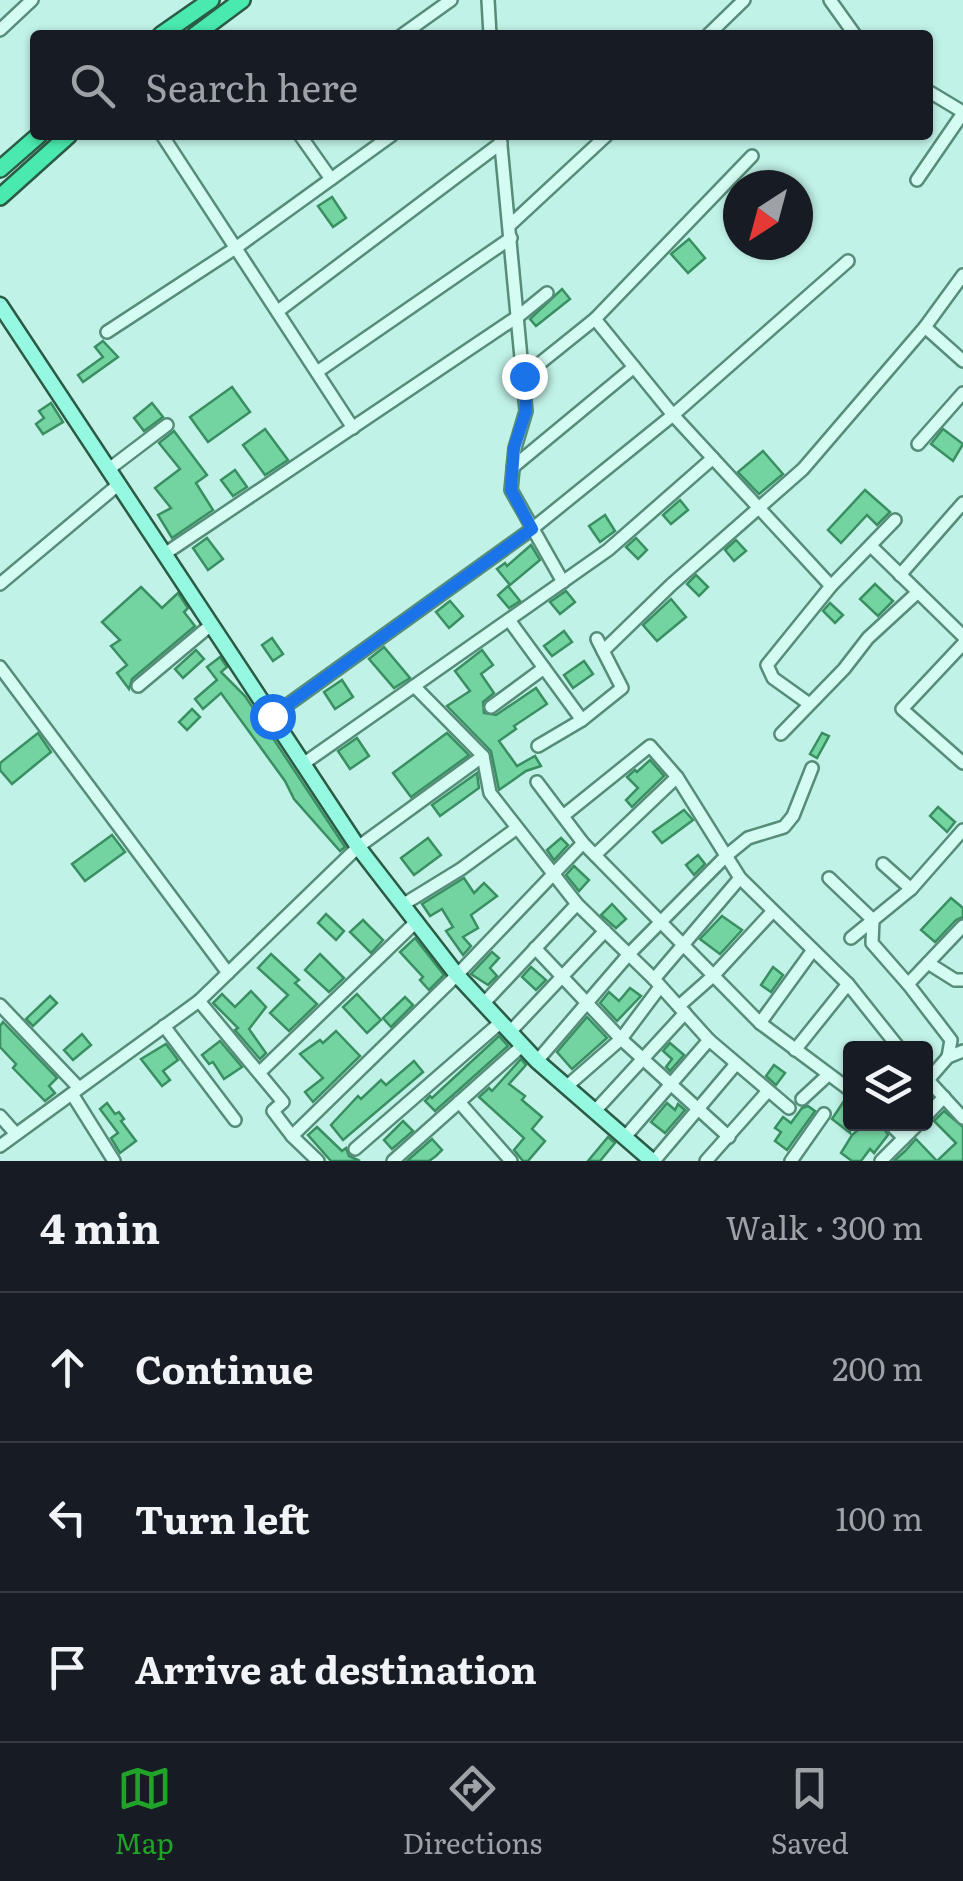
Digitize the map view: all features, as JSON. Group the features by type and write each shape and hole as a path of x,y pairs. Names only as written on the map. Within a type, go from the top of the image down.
{"highway":[{"path":"168,30 210,0"},
{"path":"202,30 242,0"},
{"path":"0,169 34,140"},
{"path":"0,197 63,140"}],"main road":[{"path":"0,305 358,847 457,975 522,1046 653,1161"}],"street":[{"path":"0,30 32,0"},
{"path":"409,30 451,0"},
{"path":"488,0 490,30"},
{"path":"713,30 744,0"},
{"path":"830,0 851,30"},
{"path":"918,180 963,112 933,94"},
{"path":"165,140 353,428"},
{"path":"303,140 331,180"},
{"path":"107,332 237,247 385,140"},
{"path":"278,311 500,140"},
{"path":"501,140 526,411 514,448 511,490 563,582"},
{"path":"317,372 510,232 602,140"},
{"path":"524,376 595,319 752,156"},
{"path":"272,716 532,529 672,415 848,261"},
{"path":"538,746 582,720 622,688 600,645 803,470 925,327 963,276"},
{"path":"166,554 547,293"},
{"path":"595,319 672,415 831,586"},
{"path":"925,327 963,362"},
{"path":"512,467 634,367"},
{"path":"918,444 963,393"},
{"path":"109,470 167,425"},
{"path":"303,764 608,550 713,458"},
{"path":"0,584 119,484"},
{"path":"900,574 963,503"},
{"path":"808,703 773,678 768,664 831,586 895,520"},
{"path":"872,546 963,640 902,710 963,763"},
{"path":"780,734 844,669 868,638 918,592"},
{"path":"509,620 582,720"},
{"path":"138,686 212,624"},
{"path":"0,667 228,973"},
{"path":"491,707 544,668"},
{"path":"414,686 483,756 490,794 577,904 709,1040 789,1108"},
{"path":"563,816 650,746 677,778 740,878 848,984 893,1041"},
{"path":"0,1146 199,1002 358,847 483,756"},
{"path":"537,1061 629,954 726,856 748,838 784,827 793,816 812,768"},
{"path":"594,855 677,778"},
{"path":"537,782 583,843 682,946 760,1023 843,1085"},
{"path":"404,904 517,828"},
{"path":"850,938 911,889 963,830"},
{"path":"292,1136 457,975 583,843"},
{"path":"883,864 911,889"},
{"path":"566,1087 621,1039 682,946 740,878"},
{"path":"829,878 873,920 872,943 951,1040 948,1057"},
{"path":"484,1003 577,904"},
{"path":"594,1112 772,912"},
{"path":"260,1072 417,921"},
{"path":"908,984 963,926"},
{"path":"355,1149 564,976 605,931"},
{"path":"536,948 621,1039 729,1136"},
{"path":"760,1023 813,950"},
{"path":"928,963 954,980 963,980"},
{"path":"795,1050 848,984"},
{"path":"199,1002 283,1102 273,1111 318,1161"},
{"path":"0,1005 76,1091 114,1161"},
{"path":"164,1026 235,1120"},
{"path":"625,1137 709,1040"},
{"path":"393,1161 522,1046"},
{"path":"933,1073 948,1057 963,1051"},
{"path":"653,1161 736,1064"},
{"path":"802,1099 828,1075"},
{"path":"933,1086 963,1118"},
{"path":"706,1161 768,1091"},
{"path":"933,1109 944,1097"},
{"path":"459,1102 512,1161"},
{"path":"791,1161 824,1114"},
{"path":"0,1116 16,1134"},
{"path":"897,1131 904,1138"},
{"path":"881,1161 911,1131"},
{"path":"492,1161 502,1150"}],"building":[{"path":"332,197 346,218 333,227 318,206"},
{"path":"689,239 705,258 688,273 671,254"},
{"path":"562,289 570,299 536,326 530,319"},
{"path":"103,341 118,357 83,382 78,375 103,357 95,347"},
{"path":"232,387 250,412 208,442 190,417"},
{"path":"51,403 63,422 43,434 36,424 44,418 39,411"},
{"path":"152,403 163,417 144,431 134,418"},
{"path":"265,429 288,460 265,475 243,445"},
{"path":"943,429 963,444 953,461 931,444"},
{"path":"174,431 207,475 196,483 213,510 172,538 158,515 171,508 155,488 180,469 159,443"},
{"path":"763,451 783,474 759,494 738,472"},
{"path":"235,470 247,487 233,496 221,480"},
{"path":"865,490 890,512 877,525 867,515 841,543 828,530"},
{"path":"680,500 688,510 671,524 663,515"},
{"path":"605,515 615,531 600,542 589,526"},
{"path":"207,538 223,559 208,570 193,548"},
{"path":"636,538 647,550 638,559 626,547"},
{"path":"736,540 746,551 734,561 725,550"},
{"path":"531,545 540,560 510,585 497,569 505,563 507,566"},
{"path":"696,575 708,587 699,596 687,584"},
{"path":"875,584 893,601 878,616 860,599"},
{"path":"508,586 520,601 509,608 498,595"},
{"path":"141,587 162,608 178,593 188,608 184,612 195,626 132,679 129,689 117,673 127,665 111,646 120,640 102,622"},
{"path":"566,591 575,602 560,614 550,602"},
{"path":"671,599 686,617 657,641 643,625"},
{"path":"450,601 463,616 449,628 436,612"},
{"path":"830,603 843,615 835,623 823,611"},
{"path":"564,631 572,642 552,656 544,646"},
{"path":"272,638 283,654 273,661 262,645"},
{"path":"384,647 410,678 394,688 369,659"},
{"path":"196,650 204,659 183,678 175,669"},
{"path":"482,650 493,665 481,674 494,693 483,702 484,713 496,715 536,688 547,704 499,741 517,766 535,756 541,766 526,771 499,790 491,751 447,706 470,691 455,671"},
{"path":"220,657 227,667 221,672 245,696 345,847 340,851 294,799 221,693 203,709 195,699 217,680 207,667"},
{"path":"584,661 593,674 573,688 564,675"},
{"path":"342,680 353,697 335,709 324,692"},
{"path":"192,709 200,717 187,730 179,722"},
{"path":"38,733 51,752 12,784 0,770 0,763"},
{"path":"447,733 469,755 411,797 393,773"},
{"path":"822,733 829,736 817,758 810,754"},
{"path":"357,738 369,756 350,769 338,751"},
{"path":"650,760 664,776 632,807 626,800 638,788 627,777"},
{"path":"477,773 479,788 440,816 432,805"},
{"path":"938,807 955,822 947,832 930,816"},
{"path":"684,810 693,820 662,843 653,832"},
{"path":"112,835 125,852 85,881 72,864"},
{"path":"428,838 441,855 414,875 401,858"},
{"path":"561,838 568,845 554,860 547,850"},
{"path":"698,855 705,864 694,875 686,865"},
{"path":"574,866 589,880 579,891 566,875"},
{"path":"464,878 474,893 484,883 497,896 471,915 478,928 463,937 471,946 463,955 446,931 453,927 442,909 430,916 422,904"},
{"path":"951,898 963,908 963,917 935,942 921,930"},
{"path":"612,904 626,919 616,928 601,915"},
{"path":"326,914 344,931 336,940 318,923"},
{"path":"722,916 742,930 720,954 700,939"},
{"path":"363,920 383,940 371,953 350,932"},
{"path":"415,938 444,975 429,990 420,980 423,977 400,952"},
{"path":"492,952 499,958 490,968 497,976 488,985 471,974"},
{"path":"271,954 299,980 295,983 317,1004 289,1031 270,1013 288,995 258,968"},
{"path":"320,954 344,978 329,992 305,970"},
{"path":"531,967 546,980 536,990 522,977"},
{"path":"773,967 783,975 771,992 761,985"},
{"path":"630,988 641,996 617,1021 600,1003 609,992 619,1001"},
{"path":"251,991 266,1007 249,1029 266,1053 260,1059 235,1030 238,1028 213,1003 222,994 235,1007"},
{"path":"357,994 381,1020 367,1033 343,1007"},
{"path":"50,996 57,1003 33,1026 26,1019"},
{"path":"405,997 413,1005 391,1027 383,1018"},
{"path":"587,1017 607,1038 572,1069 557,1052"},
{"path":"3,1022 57,1078 49,1086 55,1093 45,1101 13,1068 16,1064 0,1047"},
{"path":"336,1031 360,1056 313,1102 305,1092 323,1078 300,1054 320,1040 323,1043"},
{"path":"82,1034 91,1045 73,1060 64,1050"},
{"path":"499,1036 508,1046 435,1111 425,1101"},
{"path":"220,1041 242,1067 224,1079 213,1062 209,1064 202,1055"},
{"path":"670,1043 684,1055 670,1071 666,1067 672,1059 663,1051"},
{"path":"166,1044 178,1060 163,1071 170,1080 162,1086 141,1059"},
{"path":"521,1059 526,1065 509,1084 542,1117 532,1129 545,1141 528,1161 523,1161 514,1150 524,1138 479,1097 489,1088 492,1091"},
{"path":"414,1061 423,1072 343,1140 331,1125 358,1096 361,1099 381,1080 386,1085"},
{"path":"774,1065 785,1073 776,1085 766,1076"},
{"path":"843,1102 843,1128 832,1119"},
{"path":"107,1103 115,1114 119,1112 136,1141 120,1153 111,1138 118,1133 100,1109"},
{"path":"667,1103 675,1110 678,1104 685,1110 665,1133 651,1122"},
{"path":"808,1106 815,1111 787,1150 775,1141 781,1132 775,1128 783,1117 791,1123"},
{"path":"944,1111 963,1127 963,1161 937,1161 956,1143 934,1121"},
{"path":"403,1121 413,1131 392,1149 384,1140"},
{"path":"317,1127 342,1151 346,1148 349,1156 360,1161 331,1161 308,1135"},
{"path":"857,1131 885,1131 888,1135 874,1153 870,1149 861,1161 852,1161 841,1153"},
{"path":"608,1137 615,1143 600,1161 588,1161"},
{"path":"432,1139 442,1150 436,1156 429,1161 407,1161"},
{"path":"916,1139 937,1161 894,1161 905,1151"}],"route":[{"path":"272,716 532,529 511,490 514,448 526,411 524,376"}]}
